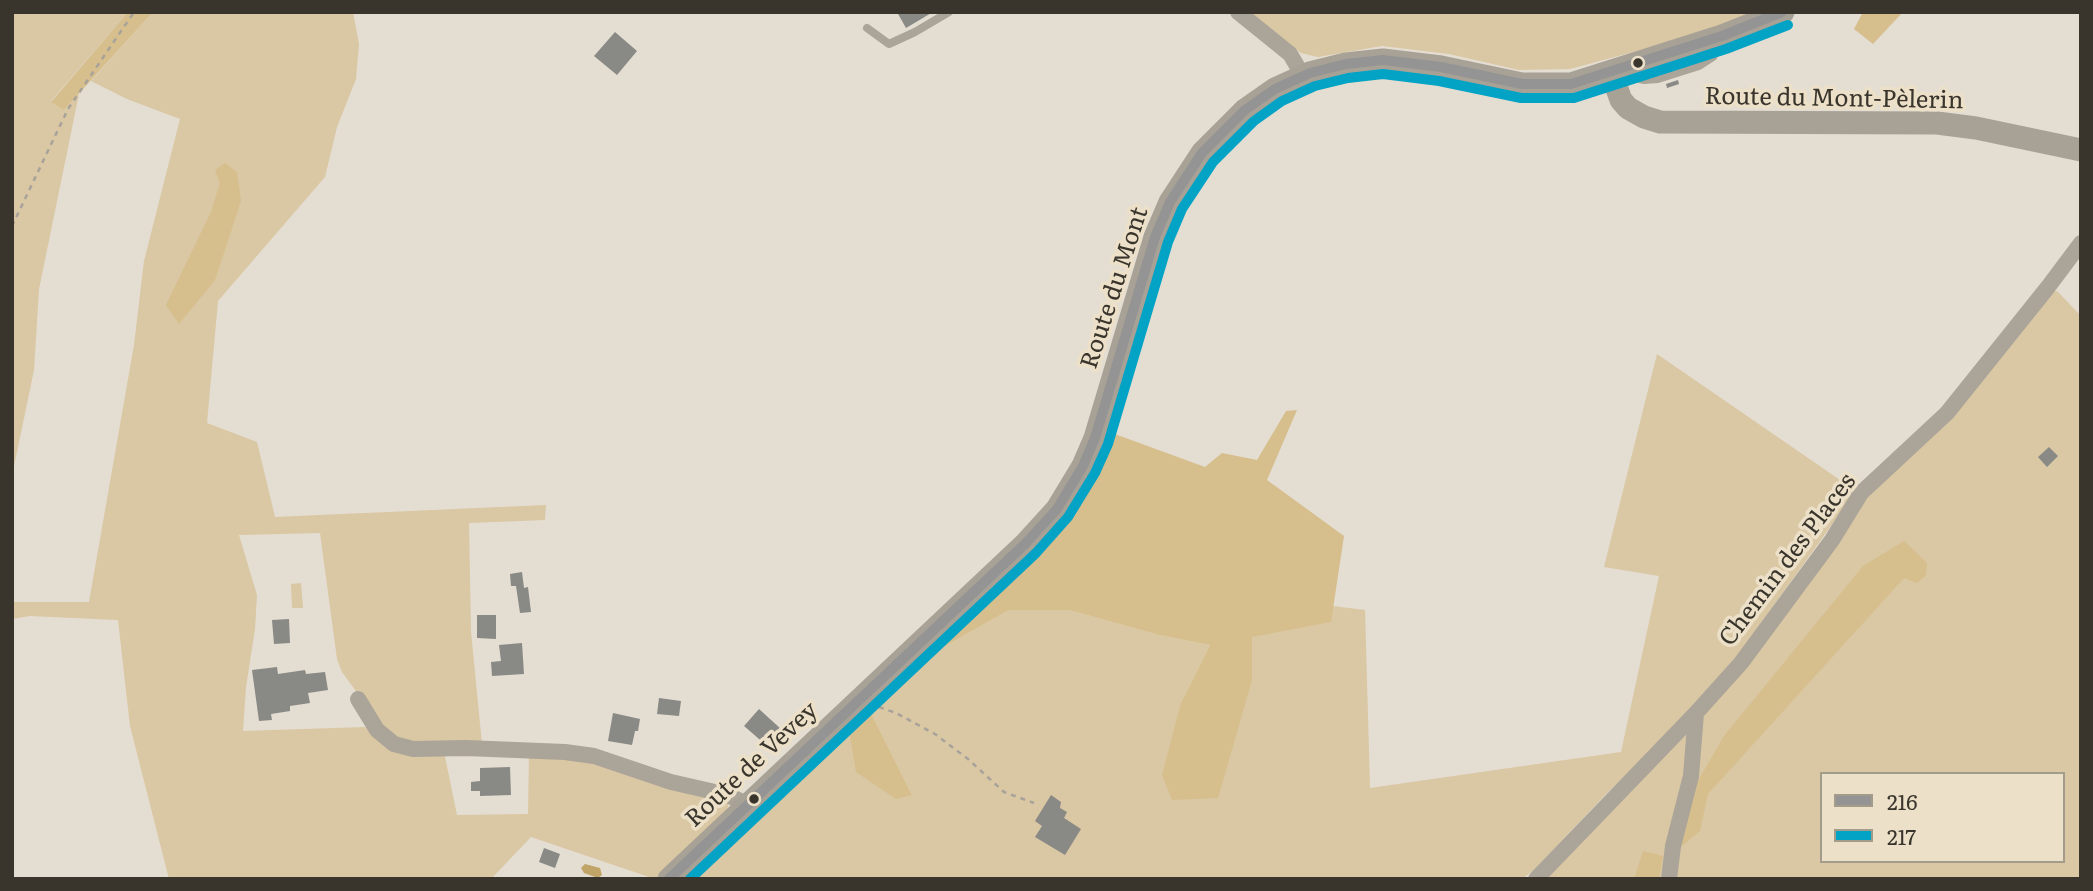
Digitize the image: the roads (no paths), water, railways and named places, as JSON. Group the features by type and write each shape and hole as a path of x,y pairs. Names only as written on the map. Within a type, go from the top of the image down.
{"main road":[{"name":"Route du Mont","path":"865,694 1037,532 1057,509 1089,454 1155,237 1177,190 1202,153 1236,118 1275,89 1303,76 1346,64 1382,60 1441,66 1534,85 1571,84 1722,36 1783,12"},
{"name":"Route du Mont-Pèlerin","path":"1611,72 1621,100 1628,108 1660,122 1937,123 1994,131 2081,150"},
{"name":"Route de Vevey","path":"669,879 865,694"}],"street":[{"path":"1238,12 1290,54 1303,76"},
{"name":"Chemin des Places","path":"1536,879 1741,663 1832,540 1861,493 1947,413 2081,243"},
{"path":"359,699 377,730 394,744 413,748 553,751 594,756 671,782 728,795 748,805"},
{"path":"1669,879 1673,846 1690,776 1696,713"}],"lane":[{"path":"867,28 889,44 949,12"}]}
